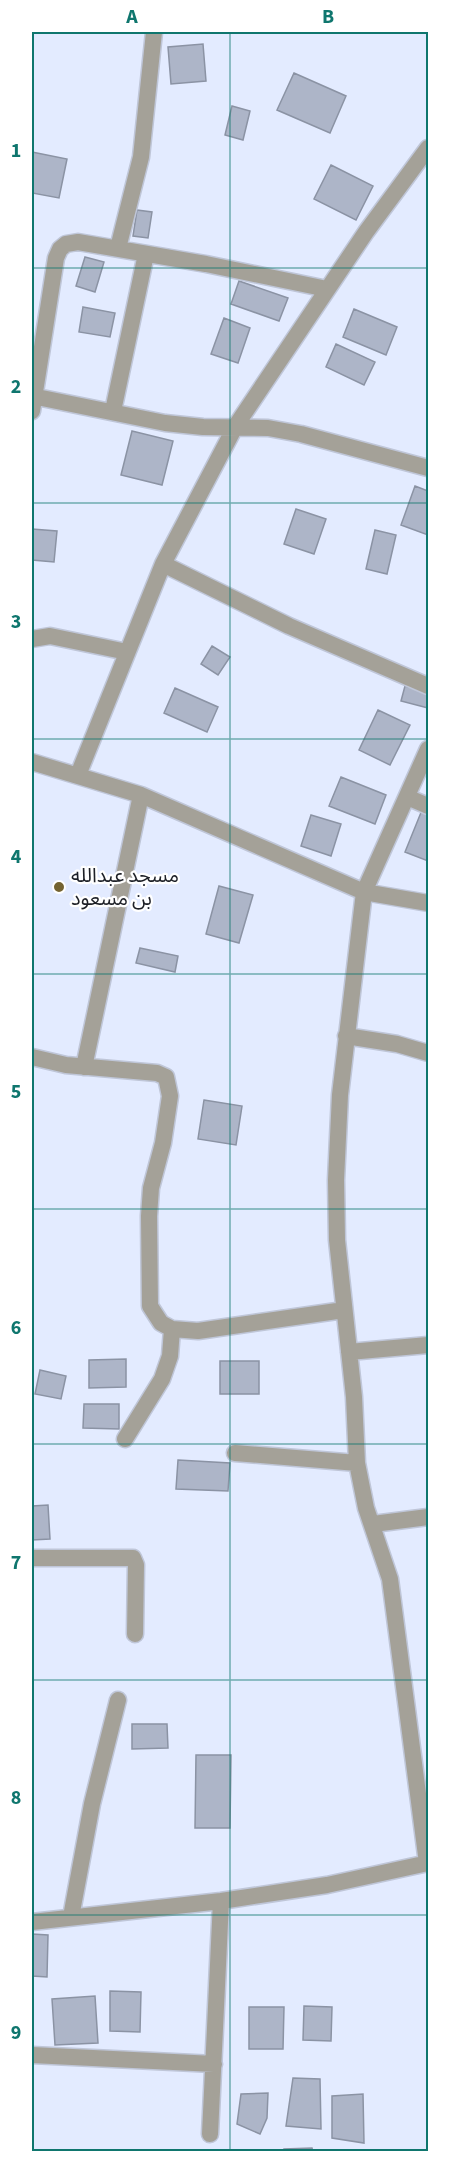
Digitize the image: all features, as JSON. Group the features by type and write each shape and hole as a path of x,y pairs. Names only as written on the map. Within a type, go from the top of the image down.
{"street":[{"path":"118,248 141,157 154,32"},
{"path":"78,775 163,564 235,428 366,231 429,148"},
{"path":"327,289 118,248 78,242 66,244 60,249 56,258 32,401 113,411 165,423 203,427 268,428 301,434 429,468"},
{"path":"113,411 146,254"},
{"path":"163,564 289,626 429,687"},
{"path":"32,639 51,636 127,652"},
{"path":"32,1922 221,1901 327,1885 428,1863 390,1579 366,1508 357,1463 354,1397 337,1240 336,1180 340,1095 364,892 429,749"},
{"path":"32,762 141,795 364,892 429,903"},
{"path":"84,1067 141,795"},
{"path":"407,797 429,806"},
{"path":"346,1036 398,1044 429,1053"},
{"path":"32,1057 84,1067 157,1073 166,1077 170,1096 163,1143 151,1188 149,1296 150,1306 161,1323 172,1329 198,1331 344,1310"},
{"path":"125,1439 162,1379 170,1356 172,1329"},
{"path":"349,1352 429,1345"},
{"path":"236,1453 357,1463"},
{"path":"372,1524 429,1517"},
{"path":"32,1558 133,1558 136,1565 135,1634"},
{"path":"71,1917 92,1804 118,1700"},
{"path":"210,2134 221,1901"},
{"path":"32,2055 214,2064"}],"building":[{"path":"203,44 206,81 171,84 168,47"},
{"path":"294,73 346,96 330,133 277,110"},
{"path":"232,106 250,111 243,140 225,135"},
{"path":"32,152 67,159 59,198 32,193"},
{"path":"331,165 373,186 356,220 314,199"},
{"path":"137,210 152,212 148,238 133,236"},
{"path":"85,257 104,262 95,292 76,286"},
{"path":"239,281 288,298 279,321 231,304"},
{"path":"83,307 115,313 110,337 79,332"},
{"path":"354,309 397,327 386,355 343,337"},
{"path":"224,318 250,328 238,363 211,354"},
{"path":"336,344 375,362 364,385 326,367"},
{"path":"132,431 173,441 162,485 121,475"},
{"path":"415,486 428,491 428,535 401,525"},
{"path":"296,509 326,519 314,554 284,544"},
{"path":"32,529 57,531 54,562 32,560"},
{"path":"375,530 396,535 387,574 366,569"},
{"path":"212,646 230,657 218,675 201,664"},
{"path":"405,686 428,692 428,708 401,701"},
{"path":"175,688 218,707 207,732 164,713"},
{"path":"378,710 410,725 390,765 359,750"},
{"path":"341,777 386,795 375,824 329,806"},
{"path":"422,810 428,813 428,861 405,852"},
{"path":"311,815 341,824 331,856 301,846"},
{"path":"219,886 253,895 239,943 206,934"},
{"path":"140,948 178,956 175,972 136,963"},
{"path":"204,1100 242,1106 236,1145 198,1139"},
{"path":"126,1359 126,1387 89,1388 89,1360"},
{"path":"220,1361 259,1361 259,1394 220,1394"},
{"path":"40,1370 66,1376 61,1399 35,1394"},
{"path":"84,1404 119,1404 119,1429 83,1428"},
{"path":"178,1460 230,1463 228,1491 176,1489"},
{"path":"48,1505 50,1539 32,1540 32,1506"},
{"path":"132,1724 167,1724 168,1748 132,1749"},
{"path":"196,1755 231,1755 230,1828 195,1828"},
{"path":"32,1934 48,1935 47,1977 32,1976"},
{"path":"110,1991 141,1992 140,2032 110,2031"},
{"path":"95,1996 98,2043 55,2045 52,1999"},
{"path":"304,2006 332,2007 331,2041 303,2040"},
{"path":"249,2007 284,2007 283,2049 249,2049"},
{"path":"293,2078 320,2079 321,2129 286,2126"},
{"path":"268,2093 267,2118 260,2134 237,2124 241,2094"},
{"path":"363,2094 364,2143 332,2138 332,2096"},
{"path":"312,2148 313,2152 284,2152 284,2149"}],"place":[{"name":"مسجد عبدالله بن مسعود","path":"59,887"}]}
